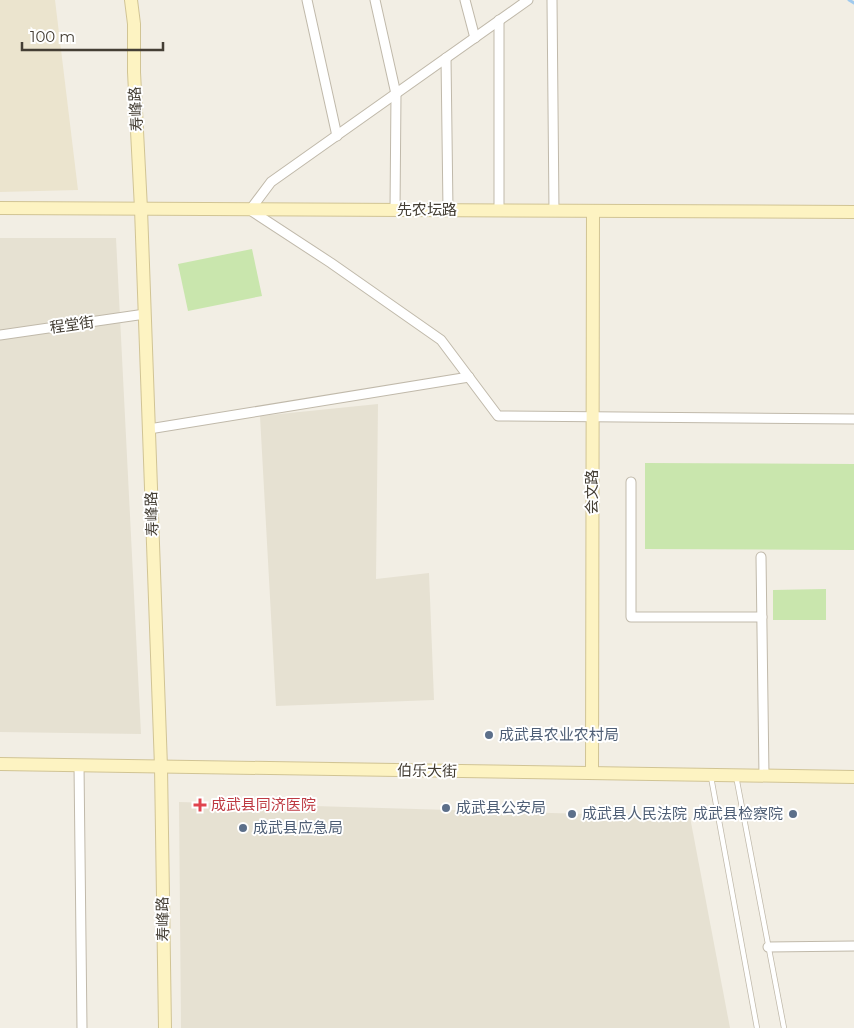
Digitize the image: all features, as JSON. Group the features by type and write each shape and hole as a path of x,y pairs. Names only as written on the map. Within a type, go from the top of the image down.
{"street":[{"name":"寿峰路","path":"131,0 134,24 134,72 141,209 161,767 165,1028"},
{"path":"307,0 338,136"},
{"path":"375,0 396,94 395,210"},
{"path":"465,0 475,38"},
{"path":"528,0 271,182 250,210 331,263 441,340 498,416 854,419"},
{"path":"552,0 554,211"},
{"path":"499,20 500,211"},
{"path":"446,58 448,210"},
{"name":"先农坛路","path":"0,208 854,212"},
{"name":"会文路","path":"592,773 593,211"},
{"name":"程堂街","path":"0,335 145,314"},
{"path":"149,430 469,377"},
{"path":"631,482 631,617 762,618"},
{"path":"761,557 764,776"},
{"name":"伯乐大街","path":"0,764 854,778"},
{"path":"79,765 82,1028"},
{"path":"768,947 854,946"}],"lane":[{"path":"711,775 757,1028"},
{"path":"736,776 784,1028"}],"shaded area":[{"path":"0,0 55,0 78,190 0,192"},
{"path":"0,238 116,238 141,734 0,732"},
{"path":"378,404 376,579 429,573 434,700 276,706 260,416"},
{"path":"179,802 690,817 730,1028 181,1028"}],"green space":[{"path":"252,249 262,296 188,311 178,264"},
{"path":"645,463 854,464 854,550 645,549"},
{"path":"826,589 826,620 773,620 773,590"}],"waterway":[{"path":"849,0 854,3"}],"place":[{"name":"成武县农业农村局","path":"489,735"},
{"name":"成武县同济医院","path":"200,805"},
{"name":"成武县公安局","path":"446,808"},
{"name":"成武县人民法院","path":"572,814"},
{"name":"成武县检察院","path":"793,814"},
{"name":"成武县应急局","path":"243,828"}]}
